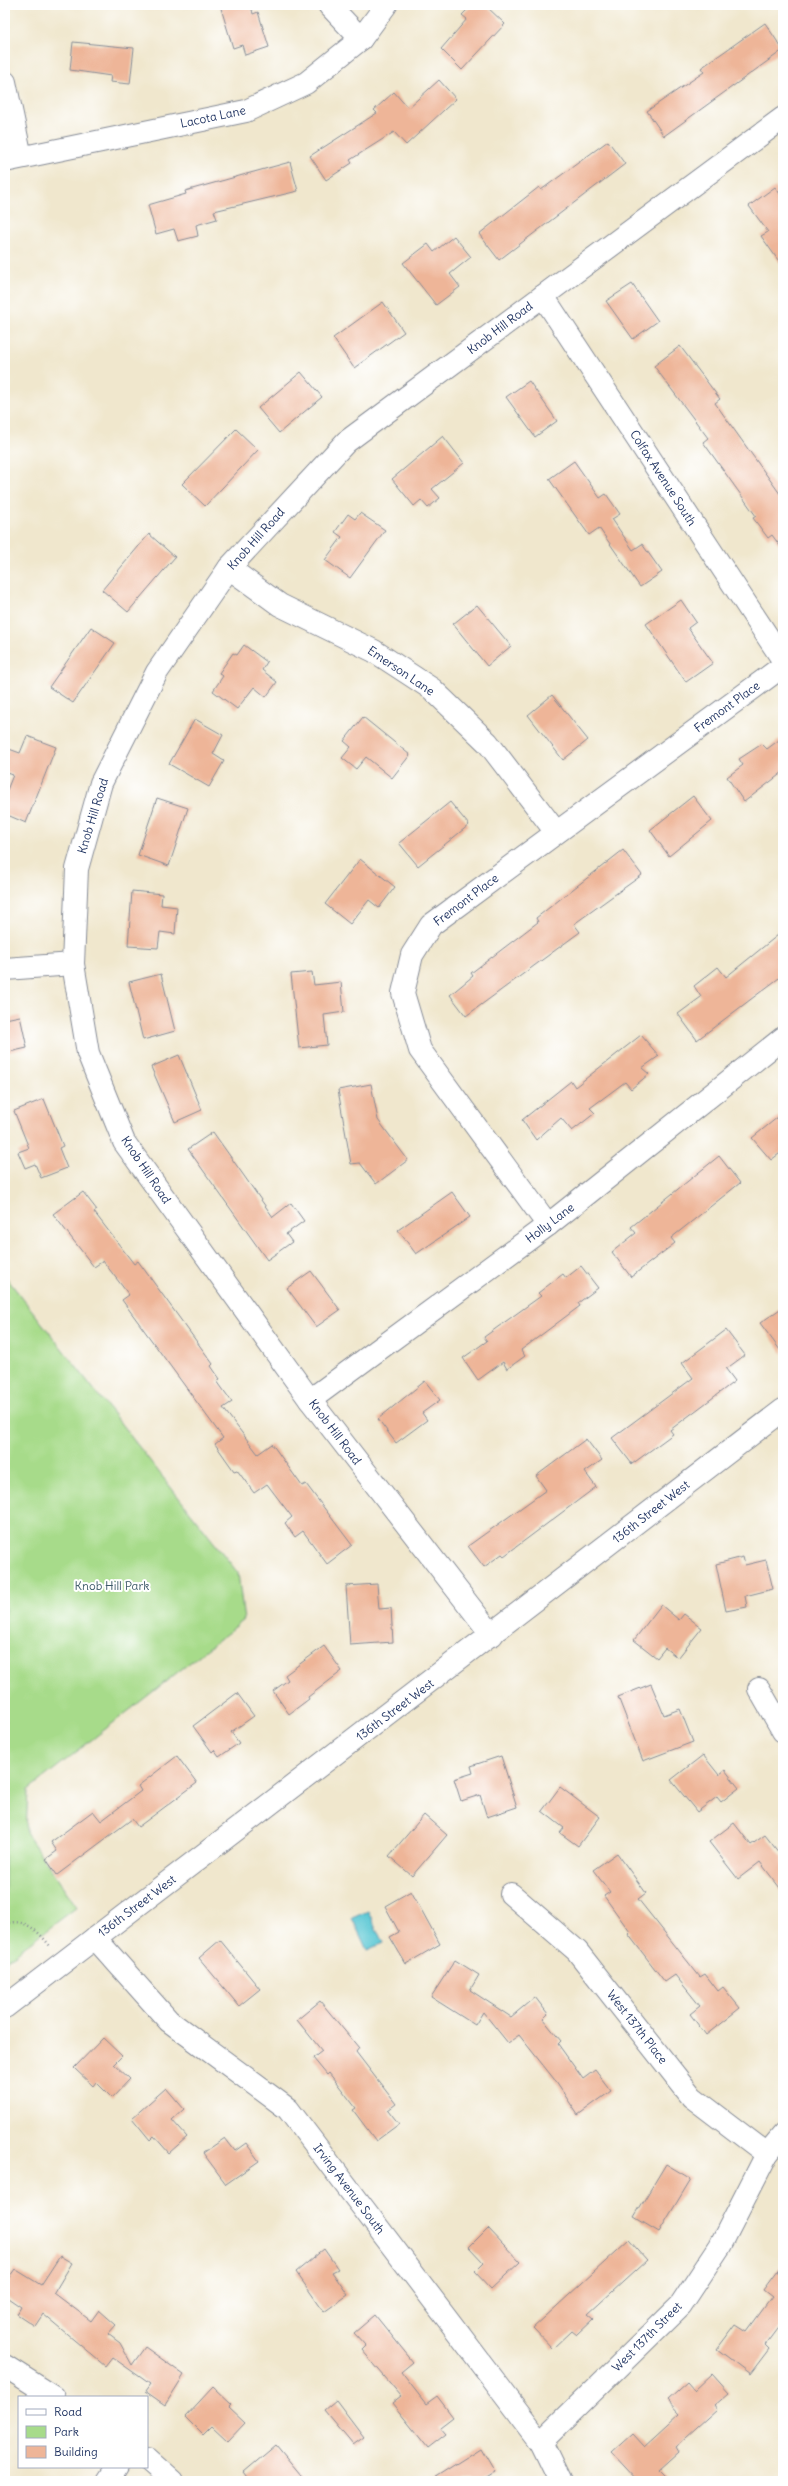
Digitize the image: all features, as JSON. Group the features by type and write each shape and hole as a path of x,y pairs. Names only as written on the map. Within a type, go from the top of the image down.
{"street":[{"path":"329,5 361,39"},
{"name":"Lacota Lane","path":"13,159 246,111 306,83 361,39 386,5"},
{"path":"5,82 13,159"},
{"name":"Knob Hill Road","path":"492,1635 310,1400 124,1142 88,1053 73,964 78,869 101,783 157,672 229,568 346,442 783,118"},
{"name":"Colfax Avenue South","path":"544,296 783,660"},
{"name":"Emerson Lane","path":"229,568 280,605 374,651 432,689 488,743 556,832"},
{"name":"Fremont Place","path":"548,1224 420,1050 403,993 412,956 431,926 556,832 783,666"},
{"path":"5,969 73,964"},
{"name":"Holly Lane","path":"310,1400 548,1224 783,1038"},
{"name":"136th Street West","path":"5,2007 492,1635 783,1410"},
{"path":"759,1689 783,1731"},
{"name":"West 137th Place","path":"511,1894 576,1951 692,2097 767,2154"},
{"name":"Irving Avenue South","path":"95,1938 169,2020 288,2108 541,2442 560,2481"},
{"name":"West 137th Street","path":"541,2442 681,2305 720,2246 767,2154 783,2135"},
{"path":"5,2366 52,2396"},
{"path":"148,2460 172,2481"},
{"path":"108,2481 117,2468"}],"path":[{"path":"5,1924 12,1922 26,1924 38,1931 62,1963"}],"green space":[{"name":"Knob Hill Park","path":"5,1276 238,1573 244,1620 28,1790 26,1833 77,1907 5,1962"}],"water":[{"path":"368,1911 383,1943 367,1950 352,1918"}],"building":[{"path":"220,5 251,5 253,14 258,12 269,47 245,55 242,45 233,48"},
{"path":"472,5 485,5 505,24 462,70 441,49 467,19 462,15"},
{"path":"765,23 783,50 664,136 647,111 704,72 701,68"},
{"path":"73,42 134,48 130,84 110,82 111,76 70,70"},
{"path":"439,80 456,99 406,145 394,132 350,160 352,163 326,180 310,156 377,113 374,110 394,92 408,108"},
{"path":"608,141 625,164 499,260 479,234 539,187 541,190"},
{"path":"290,162 298,191 214,211 217,219 196,225 198,236 178,241 174,229 156,234 148,205 186,194 185,191"},
{"path":"775,187 783,198 783,267 761,236 768,232 749,206"},
{"path":"454,236 471,257 450,274 460,287 436,305 403,263 428,244 434,252"},
{"path":"632,284 658,321 633,339 606,301"},
{"path":"383,302 404,332 354,368 333,338"},
{"path":"680,346 720,399 715,403 783,498 783,550 772,535 768,538 753,518 756,516 703,442 708,438 654,366"},
{"path":"301,372 322,397 279,433 258,408"},
{"path":"529,381 557,421 535,437 506,397"},
{"path":"236,429 258,450 205,506 182,484"},
{"path":"443,436 464,463 432,489 440,498 428,508 421,500 414,506 392,479"},
{"path":"574,461 600,498 606,494 620,514 612,519 633,550 642,544 662,572 640,587 599,528 589,535 549,479"},
{"path":"360,513 385,530 350,578 325,560 342,537 335,532 348,514 355,519"},
{"path":"149,534 175,557 128,612 102,590"},
{"path":"681,600 696,622 688,628 713,663 686,682 646,624"},
{"path":"477,605 511,646 487,666 453,624"},
{"path":"91,627 115,643 73,703 49,687"},
{"path":"244,645 267,662 262,670 277,682 266,697 254,687 237,709 213,691 223,676 219,673 233,653 237,655"},
{"path":"552,695 588,740 563,760 528,715"},
{"path":"363,717 410,755 392,778 366,757 356,769 342,758 351,747 344,741"},
{"path":"195,719 223,735 213,754 224,761 209,787 169,764"},
{"path":"27,736 56,747 26,823 5,814 5,795 13,775 5,772 5,760 9,749 20,753"},
{"path":"783,737 783,772 744,802 727,777 743,765 739,759 762,744 767,749"},
{"path":"693,796 712,821 669,856 650,830"},
{"path":"157,798 188,808 169,866 138,855"},
{"path":"450,802 469,825 418,866 399,843"},
{"path":"623,850 642,875 574,924 580,932 466,1016 450,995 473,976 471,973 538,922 536,918"},
{"path":"360,859 395,887 379,908 369,900 350,924 325,904"},
{"path":"132,891 162,894 161,905 177,907 175,934 160,932 158,948 128,946"},
{"path":"783,931 783,975 697,1040 678,1014 701,997 694,986 718,967 726,977"},
{"path":"312,972 314,985 341,982 344,1012 324,1015 327,1045 299,1048 291,974"},
{"path":"161,974 175,1031 143,1040 129,982"},
{"path":"20,1016 27,1048 5,1053 5,1019"},
{"path":"641,1035 659,1056 642,1068 649,1074 631,1089 625,1082 590,1108 595,1113 572,1131 561,1118 536,1140 522,1120 571,1081 575,1087"},
{"path":"179,1055 202,1110 175,1122 151,1067"},
{"path":"371,1084 378,1120 408,1160 376,1184 360,1163 351,1164 338,1090"},
{"path":"44,1099 63,1146 59,1148 67,1168 41,1178 35,1164 25,1168 18,1152 29,1148 14,1111"},
{"path":"783,1113 783,1151 771,1160 752,1138"},
{"path":"213,1132 273,1217 291,1203 304,1221 286,1234 292,1242 267,1260 188,1149"},
{"path":"719,1156 740,1183 671,1238 675,1243 631,1277 612,1252 636,1233 631,1227"},
{"path":"83,1192 97,1210 94,1212 134,1264 138,1261 213,1364 211,1366 220,1379 217,1381 232,1402 223,1408 258,1454 272,1444 302,1486 306,1484 352,1545 327,1564 303,1531 295,1537 285,1523 292,1517 267,1484 254,1493 237,1470 234,1471 215,1444 223,1438 122,1300 129,1295 103,1261 94,1267 53,1214"},
{"path":"452,1192 470,1217 416,1254 398,1230"},
{"path":"581,1266 598,1288 578,1303 580,1306 521,1350 525,1356 507,1369 503,1362 478,1380 463,1358 487,1341 484,1337 541,1296 538,1293 563,1274 566,1278"},
{"path":"311,1271 340,1310 316,1327 287,1288"},
{"path":"783,1307 783,1354 760,1323"},
{"path":"726,1330 745,1355 726,1369 735,1381 670,1430 673,1434 632,1464 612,1438 693,1378 682,1363"},
{"path":"425,1381 440,1400 422,1413 427,1420 396,1443 378,1419"},
{"path":"586,1439 602,1460 585,1472 596,1487 504,1556 502,1554 484,1567 468,1546 546,1490 536,1476"},
{"path":"743,1557 745,1565 766,1560 773,1589 745,1596 747,1607 726,1611 716,1564"},
{"path":"377,1584 379,1609 391,1608 393,1642 350,1645 346,1586"},
{"path":"661,1605 679,1620 684,1614 702,1628 678,1658 665,1648 657,1658 634,1640"},
{"path":"324,1646 342,1671 308,1697 309,1699 289,1714 273,1691 288,1680 285,1675"},
{"path":"651,1684 664,1715 680,1709 693,1742 643,1761 618,1697"},
{"path":"237,1693 254,1716 231,1732 239,1743 219,1757 214,1750 212,1752 193,1726"},
{"path":"703,1755 719,1775 725,1770 739,1788 721,1802 717,1797 697,1812 671,1780"},
{"path":"177,1756 197,1783 138,1827 132,1819 57,1875 46,1859 57,1851 51,1842 93,1811 101,1821 141,1791 138,1786"},
{"path":"501,1756 517,1807 487,1817 480,1795 461,1801 454,1779 473,1773 471,1766"},
{"path":"560,1787 600,1817 578,1846 560,1833 564,1828 542,1811"},
{"path":"424,1815 447,1835 412,1876 389,1856"},
{"path":"734,1823 751,1845 765,1835 783,1858 783,1892 760,1862 738,1879 709,1842"},
{"path":"617,1853 646,1893 638,1899 700,1977 705,1974 718,1991 723,1987 740,2008 706,2035 690,2014 700,2006 675,1975 665,1982 628,1934 630,1932 604,1896 610,1892 593,1870"},
{"path":"411,1891 440,1944 406,1964 390,1937 399,1932 385,1906"},
{"path":"220,1940 260,1989 239,2006 199,1958"},
{"path":"455,1960 479,1975 470,1990 511,2017 535,1997 548,2014 543,2019 561,2041 558,2044 583,2079 595,2070 611,2091 578,2115 554,2079 519,2035 508,2043 483,2012 475,2025 431,1997"},
{"path":"320,2001 359,2048 356,2052 396,2104 388,2110 399,2124 376,2141 353,2110 356,2108 329,2073 327,2075 313,2058 322,2051 297,2020"},
{"path":"103,2038 122,2056 114,2064 130,2079 112,2098 96,2082 93,2086 74,2068"},
{"path":"166,2088 184,2109 172,2120 187,2137 169,2153 154,2136 150,2140 132,2118"},
{"path":"225,2138 235,2151 246,2143 259,2161 226,2184 203,2153"},
{"path":"666,2164 691,2179 659,2232 634,2217"},
{"path":"488,2228 520,2262 491,2289 475,2272 484,2263 469,2247"},
{"path":"629,2240 647,2260 588,2314 594,2319 577,2335 572,2331 553,2349 533,2328"},
{"path":"324,2249 338,2269 332,2272 348,2295 324,2312 296,2272"},
{"path":"60,2256 72,2263 54,2293 91,2321 99,2310 116,2325 108,2334 120,2343 132,2365 145,2347 184,2375 165,2405 145,2391 150,2384 112,2357 105,2366 43,2314 35,2326 17,2314 21,2307 5,2296 5,2283 15,2269 41,2285"},
{"path":"783,2263 783,2321 765,2345 769,2349 750,2374 717,2349 736,2324 747,2331 772,2297 763,2290"},
{"path":"375,2315 413,2362 401,2372 426,2404 437,2396 453,2417 440,2427 446,2434 428,2448 392,2403 401,2396 362,2350 366,2346 354,2333"},
{"path":"712,2374 729,2393 714,2406 717,2410 676,2447 679,2452 659,2470 670,2481 638,2481 612,2453 633,2434 644,2446 680,2413 668,2400 687,2383 694,2391"},
{"path":"213,2387 232,2405 229,2408 245,2423 228,2441 212,2426 203,2435 185,2417"},
{"path":"336,2400 364,2437 353,2445 324,2410"},
{"path":"276,2445 306,2481 251,2481 244,2472"},
{"path":"481,2448 495,2472 481,2481 429,2481"}]}
